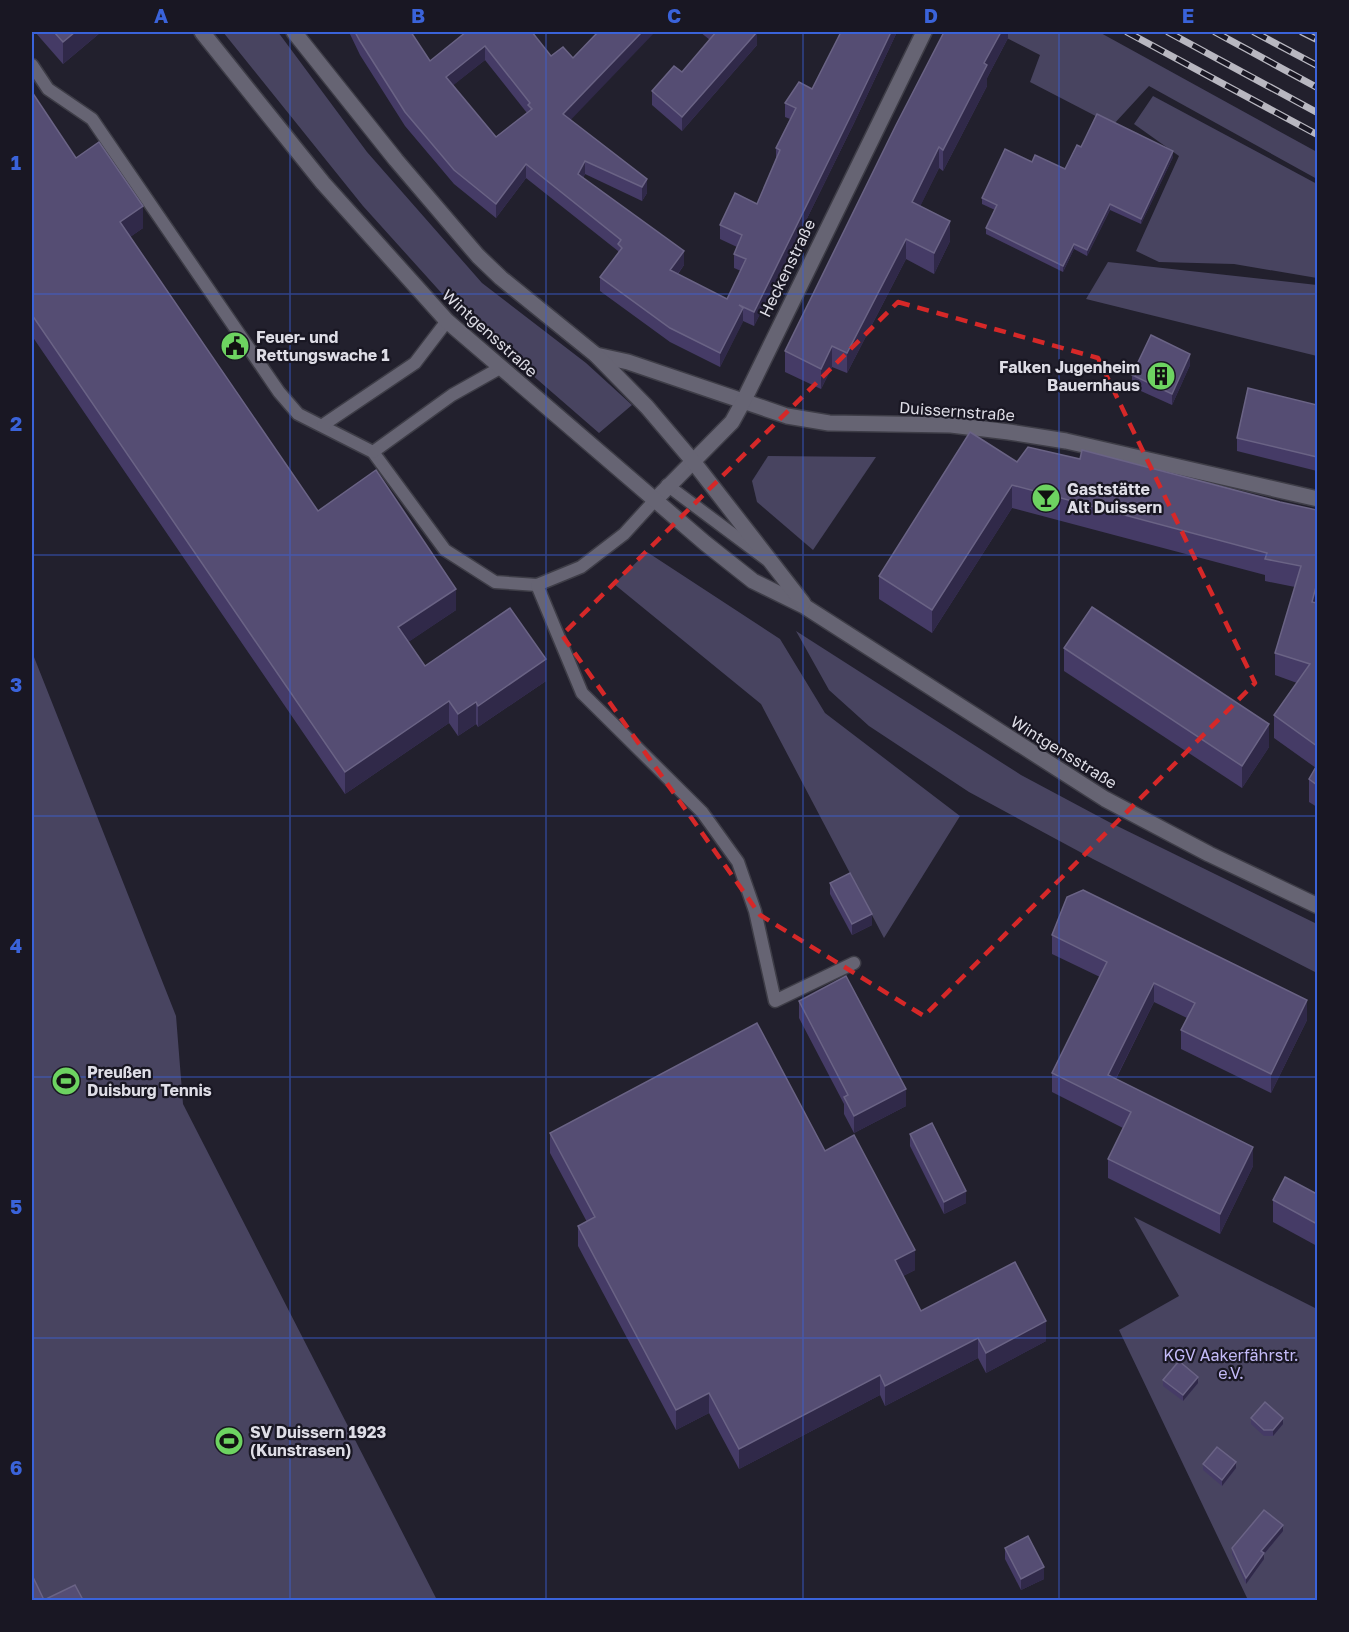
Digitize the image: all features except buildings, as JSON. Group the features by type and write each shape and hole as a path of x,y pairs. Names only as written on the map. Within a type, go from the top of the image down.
{"main road":[{"name":"Wintgensstraße","path":"202,32 323,183 447,321 655,501 753,580 804,606 1105,800 1317,906"},
{"name":"Wintgensstraße","path":"294,32 396,160 478,256 501,278 596,355 647,407 692,460 804,606"},
{"name":"Heckenstraße","path":"655,501 692,460 732,422 924,32"},
{"name":"Duissernstraße","path":"596,355 628,362 787,416 829,423 951,425 1054,439 1317,499"}],"lane":[{"path":"32,65 48,89 92,119 279,392 298,414 374,452 446,550 495,582 537,585 581,567 624,534 655,501"},
{"path":"323,425 414,363 447,321"},
{"path":"374,452 452,396 500,368"},
{"path":"668,485 748,548 772,562"},
{"path":"537,585 582,693 702,812 738,862 755,911 775,1001 854,963"}],"highlighted area":[{"path":"898,302 1098,358 1255,683 924,1016 760,915 562,635"}],"green space":[{"path":"223,32 278,32 367,152 482,283 586,363 632,405 599,433 455,308 363,206"},
{"path":"995,32 1099,32 1317,152 1317,179 1149,86 1113,125 1030,82 1040,55"},
{"path":"1153,96 1317,184 1317,278 1234,264 1159,262 1136,251 1179,156 1134,124"},
{"path":"1108,262 1317,285 1317,356 1086,299"},
{"path":"768,456 876,457 813,550 757,502 752,481"},
{"path":"647,552 780,639 825,713 960,816 884,938 761,704 614,584"},
{"path":"796,631 1021,775 1109,822 1317,924 1317,973 1093,859 969,792 869,726 829,690"},
{"path":"32,652 176,1016 183,1104 437,1600 32,1600"},
{"name":"KGV Aakerfährstr. e.V.","path":"1134,1217 1317,1309 1317,1600 1248,1600 1119,1330 1179,1296"}],"railway":[{"path":"1127,32 1318,135"},
{"path":"1168,32 1318,113"},
{"path":"1215,32 1318,88"},
{"path":"1254,32 1318,66"},
{"path":"1302,32 1318,40"}],"place":[{"name":"Feuer- und Rettungswache 1","path":"235,346"},
{"name":"Falken Jugenheim Bauernhaus","path":"1161,376"},
{"name":"Gaststätte Alt Duissern","path":"1046,498"},
{"name":"Preußen Duisburg Tennis","path":"66,1081"},
{"name":"SV Duissern 1923 (Kunstrasen)","path":"229,1441"}]}
